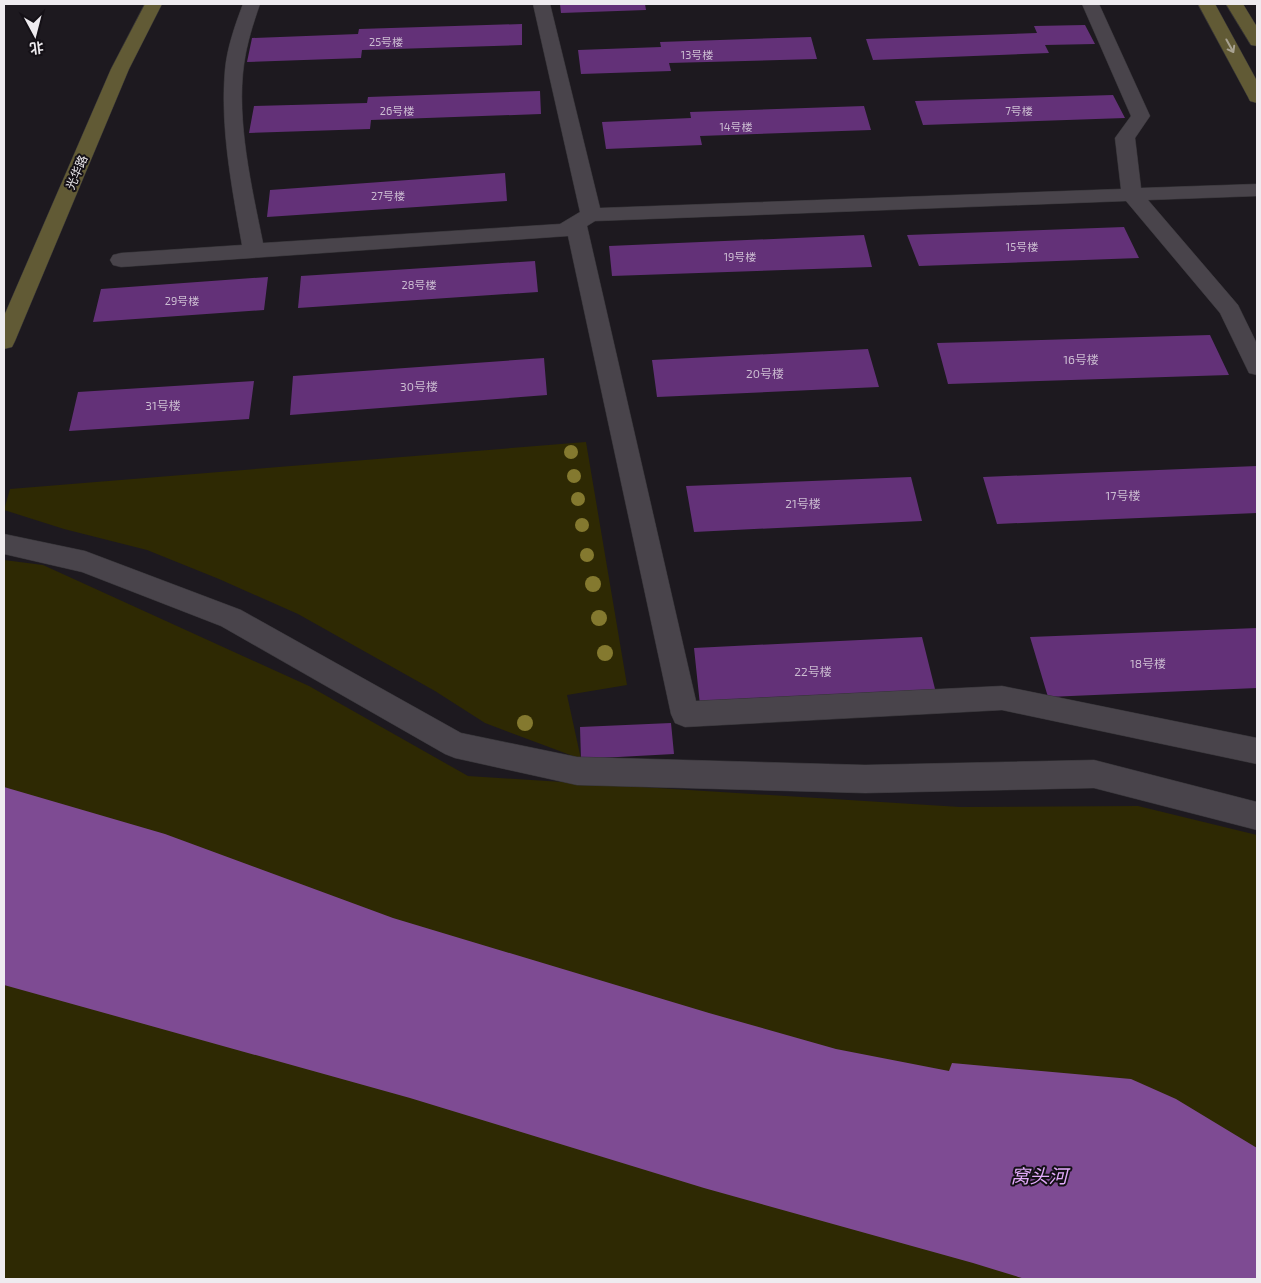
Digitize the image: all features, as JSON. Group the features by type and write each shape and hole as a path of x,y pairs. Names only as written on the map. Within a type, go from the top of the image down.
{"street":[{"name":"光华路","path":"4,341 120,69 153,4"},
{"path":"251,4 234,69 234,140 254,251"},
{"path":"541,4 583,219 685,714 1002,698 1257,751"},
{"path":"1091,4 1141,116 1125,138 1132,195 1230,310 1257,367"},
{"path":"1206,4 1257,96"},
{"path":"1235,4 1252,22 1257,41"},
{"path":"121,260 564,230 583,219 1257,190"},
{"path":"4,544 85,562 231,618 455,744 474,749 578,771 865,779 1094,774 1257,816"}],"shaded area":[{"path":"586,442 627,685 567,695 581,759 485,723 435,691 298,614 219,579 147,550 64,529 4,510 10,489"},
{"path":"4,560 43,565 309,686 468,776 960,807 1138,806 1257,835 1257,1279 4,1279"}],"water":[{"name":"窝头河","path":"4,787 165,834 393,918 836,1049 949,1071 952,1063 1131,1079 1176,1099 1257,1148 1257,1279 1025,1279 704,1188 410,1098 4,985"}],"building":[{"path":"560,4 645,4 646,10 561,13"},
{"path":"522,24 522,45 362,50 361,58 247,62 252,38 358,34 359,29"},
{"path":"1085,25 1095,44 1045,45 1049,53 873,60 866,39 1037,33 1034,26"},
{"path":"811,37 817,59 669,63 671,71 581,74 578,50 661,47 660,42"},
{"path":"540,91 541,114 371,120 370,129 249,133 254,106 367,103 368,97"},
{"path":"1113,95 1125,118 923,125 915,101"},
{"path":"864,106 871,130 700,136 702,145 606,149 602,122 691,118 690,112"},
{"path":"505,173 507,201 267,217 270,190"},
{"path":"1124,227 1139,258 919,266 907,235"},
{"path":"864,235 872,267 612,276 609,246"},
{"path":"535,261 538,292 298,308 301,276"},
{"path":"268,277 264,310 93,322 101,289"},
{"path":"1210,335 1229,375 948,384 937,343"},
{"path":"868,349 879,387 657,397 652,360"},
{"path":"544,358 547,395 290,415 293,376"},
{"path":"254,381 249,419 69,431 78,392"},
{"path":"1257,466 1257,513 997,524 983,477"},
{"path":"911,477 922,521 694,532 686,486"},
{"path":"1257,628 1257,688 1048,697 1030,637"},
{"path":"922,637 936,693 700,705 694,648"},
{"path":"671,723 674,754 581,759 580,727"}]}
